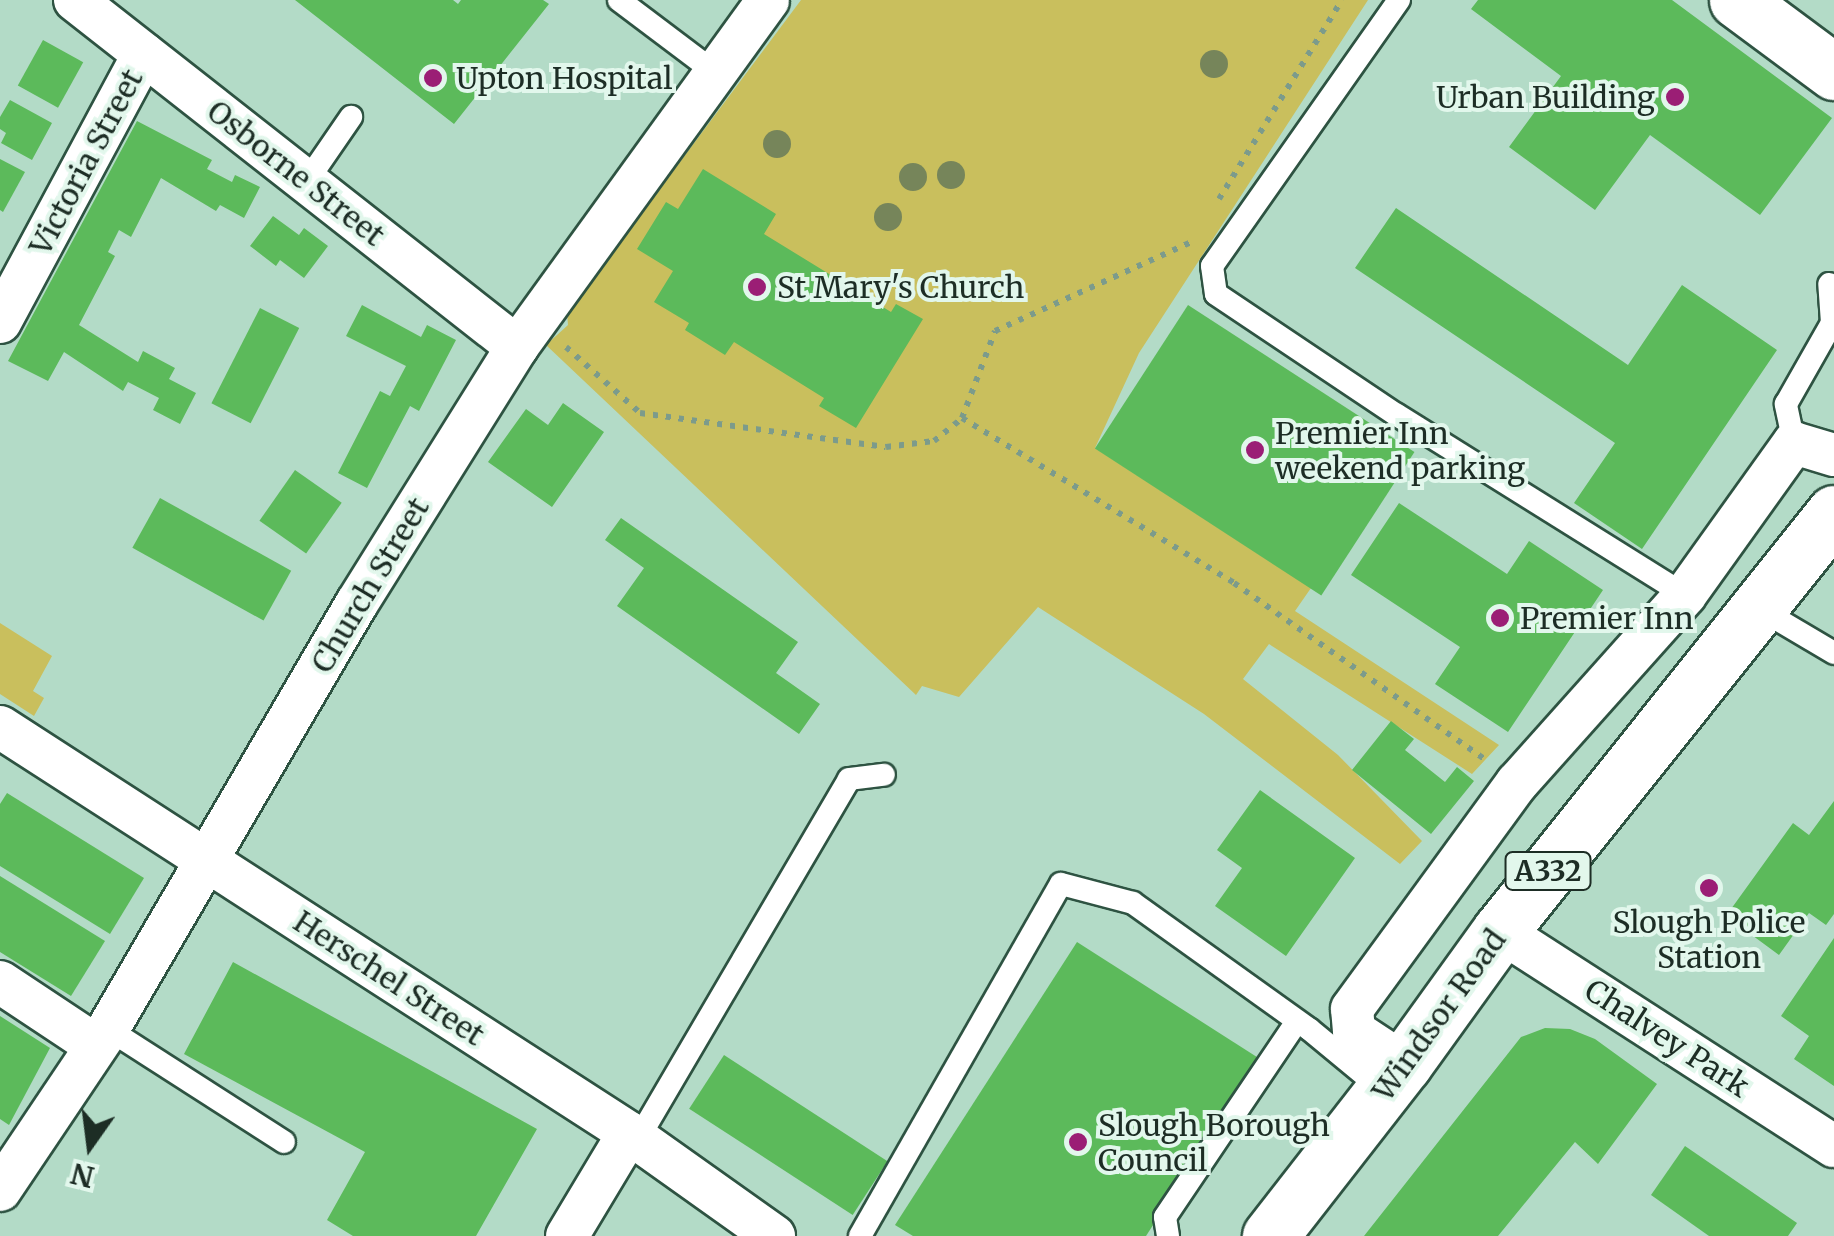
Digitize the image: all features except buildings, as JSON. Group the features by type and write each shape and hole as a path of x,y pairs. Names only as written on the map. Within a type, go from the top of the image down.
{"main road":[{"path":"1737,0 1834,72"},
{"name":"Windsor Road","path":"1270,1236 1394,1078 1500,931 1758,608 1827,537"}],"street":[{"name":"Osborne Street","path":"75,0 306,182 537,343"},
{"name":"Church Street","path":"0,1190 102,1037 357,603 768,0"},
{"name":"Victoria Street","path":"0,322 144,54"},
{"path":"1394,1078 1354,1031 1352,1009 1517,783 1684,594 1794,443 1834,456"},
{"name":"Herschel Street","path":"0,727 634,1136 774,1236"},
{"name":"Chalvey Park","path":"1500,931 1834,1146"},
{"path":"0,982 102,1037"},
{"path":"567,1236 634,1136"}],"lane":[{"path":"619,0 716,73"},
{"path":"1399,0 1212,266 1216,294 1397,414 1684,594"},
{"path":"306,182 351,117"},
{"path":"1794,443 1786,404 1832,323 1829,284"},
{"path":"1758,608 1834,652"},
{"path":"634,1136 849,779 884,775"},
{"path":"860,1236 1060,884 1134,902 1297,1021 1394,1078"},
{"path":"1168,1236 1166,1218 1297,1021"},
{"path":"102,1037 284,1142"}],"path":[{"path":"1216,204 1342,0"},
{"path":"537,343 640,414 886,447 934,441 962,418 995,331 1197,239"},
{"path":"962,418 1234,582 1517,783"}],"shaded area":[{"path":"801,0 1368,0 1139,353 1095,448 1311,588 1295,611 1499,745 1472,774 1269,644 1243,679 1338,755 1422,841 1400,864 1204,714 1038,607 959,697 922,686 916,695 546,345 568,325 567,313"},
{"path":"0,623 52,656 33,691 44,698 34,716 0,694"}],"place":[{"name":"Upton Hospital","path":"433,78"},
{"name":"Urban Building","path":"1675,97"},
{"name":"St Mary's Church","path":"757,287"},
{"name":"Premier Inn weekend parking","path":"1255,450"},
{"name":"Premier Inn","path":"1500,618"},
{"name":"Slough Police Station","path":"1709,888"},
{"name":"Slough Borough Council","path":"1078,1142"}]}
